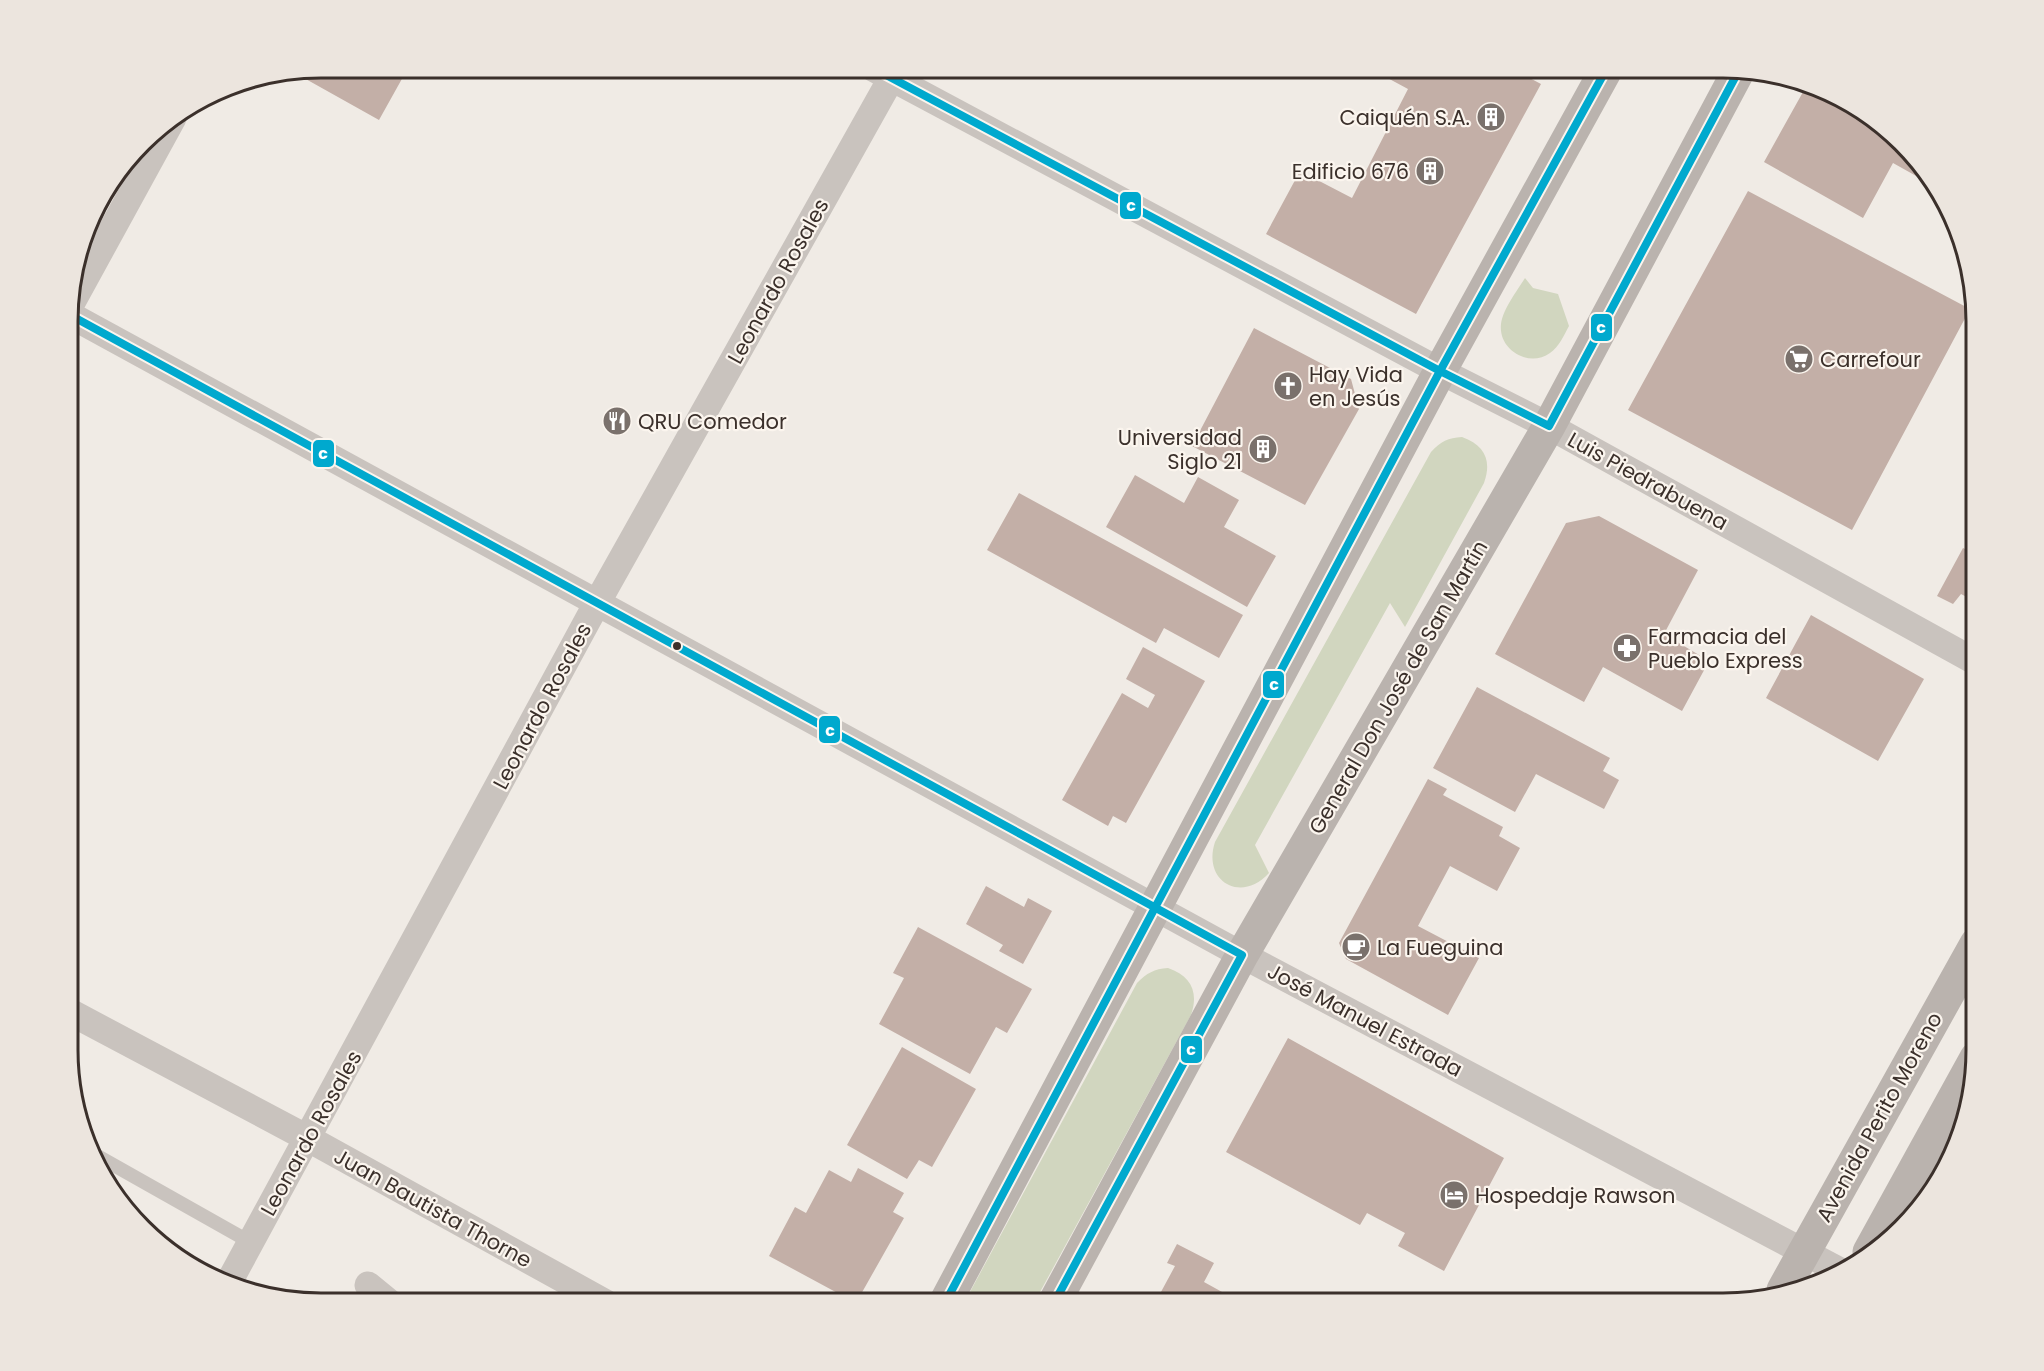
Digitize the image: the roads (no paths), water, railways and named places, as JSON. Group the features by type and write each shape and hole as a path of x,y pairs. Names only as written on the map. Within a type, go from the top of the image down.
{"main road":[{"path":"950,1293 1158,907 1440,371 1601,78"},
{"name":"General Don José de San Martín","path":"1059,1293 1242,956 1549,426 1734,79"},
{"name":"Avenida Perito Moreno","path":"1786,1285 1966,962"},
{"path":"1876,1238 1964,1079"}],"street":[{"name":"Leonardo Rosales","path":"232,1276 309,1139 597,603 883,78"},
{"name":"Luis Piedrabuena","path":"900,78 1440,371 1549,426 1966,656"},
{"path":"80,287 163,136"},
{"name":"José Manuel Estrada","path":"78,319 1158,907 1242,956 1832,1267"},
{"name":"Juan Bautista Thorne","path":"78,1016 309,1139 588,1293"},
{"path":"368,1285 377,1293"}],"lane":[{"path":"105,1160 250,1242"}],"place":[{"name":"Caiquén S.A.","path":"1491,117"},
{"name":"Edificio 676","path":"1430,171"},
{"name":"Carrefour","path":"1799,359"},
{"name":"Hay Vida en Jesús","path":"1288,386"},
{"name":"QRU Comedor","path":"617,421"},
{"name":"Universidad Siglo 21","path":"1263,449"},
{"name":"Farmacia del Pueblo Express","path":"1627,648"},
{"name":"La Fueguina","path":"1356,947"},
{"name":"Hospedaje Rawson","path":"1454,1195"}]}
